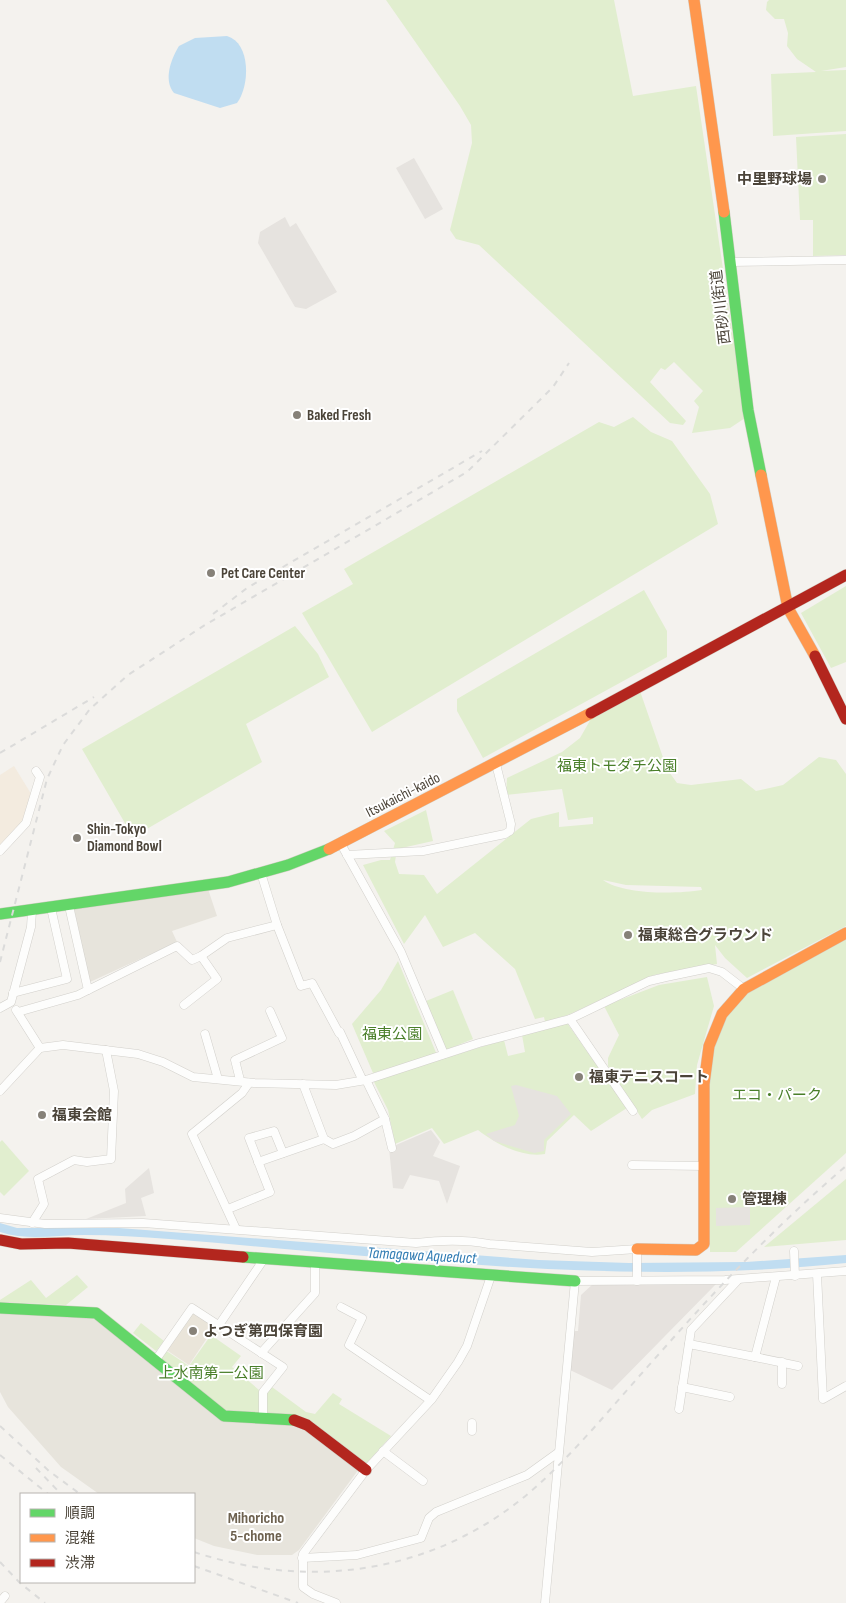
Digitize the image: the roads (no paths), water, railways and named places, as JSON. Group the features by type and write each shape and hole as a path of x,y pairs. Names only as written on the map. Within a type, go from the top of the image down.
{"street":[{"name":"西砂川街道","path":"694,0 731,262 748,410 788,608 830,684 846,719"},
{"path":"731,262 846,260"},
{"name":"Itsukaichi-kaido","path":"0,914 69,906 228,882 261,873 341,844 496,764 846,576"},
{"path":"347,855 423,851 506,834 510,831 511,824 496,764"},
{"path":"0,850 26,823 40,777 36,771"},
{"path":"341,844 401,952 444,1054"},
{"path":"261,873 277,925 301,986 312,983 340,1032 385,1119 392,1148"},
{"path":"69,906 88,990"},
{"path":"13,992 67,980 51,908"},
{"path":"32,911 32,927 11,1002 40,1048"},
{"path":"18,1012 78,995 177,946 192,960 227,938 277,925"},
{"path":"0,1218 32,1223 143,1223 416,1243 446,1239 592,1252 696,1250 704,1244 704,1084 709,1046 722,1014 744,989 846,933"},
{"path":"184,1005 217,980 201,956"},
{"path":"0,1091 40,1048 63,1045 138,1054 163,1062 193,1077 240,1080 249,1083 336,1085 364,1080 444,1054 570,1019 649,981 709,968 722,972 744,989"},
{"path":"0,1008 11,1002"},
{"path":"240,1080 235,1060 282,1038 270,1010"},
{"path":"570,1019 633,1111"},
{"path":"205,1034 218,1079"},
{"path":"32,1223 44,1204 38,1179 74,1160 87,1162 111,1159 114,1091 106,1050"},
{"path":"236,1229 192,1134 242,1093 249,1083"},
{"path":"303,1084 324,1139 333,1144 354,1136 385,1119"},
{"path":"228,1209 270,1192 249,1138 274,1131 283,1153"},
{"path":"258,1162 324,1139"},
{"path":"632,1165 704,1166"},
{"path":"0,1240 21,1244 68,1243 147,1248 315,1264 575,1281 637,1277 738,1280 846,1271"},
{"path":"794,1251 795,1276"},
{"path":"637,1252 637,1277"},
{"path":"218,1325 264,1259"},
{"path":"261,1353 315,1293 315,1264"},
{"path":"818,1274 823,1399 846,1386"},
{"path":"336,1603 313,1594 303,1587 302,1558 366,1470 430,1400 467,1346 491,1276"},
{"path":"755,1357 776,1277"},
{"path":"679,1410 691,1330 738,1280"},
{"path":"545,1603 575,1281"},
{"path":"0,1308 96,1313 224,1416 296,1420 307,1425 366,1470"},
{"path":"154,1361 192,1308 283,1367 263,1392 262,1418"},
{"path":"342,1308 362,1318 349,1345 430,1400"},
{"path":"689,1344 798,1366"},
{"path":"782,1362 782,1384"},
{"path":"682,1387 730,1397"},
{"path":"383,1451 423,1481"},
{"path":"302,1558 357,1555 422,1538 429,1518 436,1512 527,1475 558,1452"}],"water":[{"path":"227,36 235,40 241,47 246,66 244,86 237,103 220,108 174,93 169,82 169,70 179,46 195,38"},
{"name":"Tamagawa Aqueduct","path":"0,1223 17,1228 119,1228 539,1260 629,1263 746,1262 846,1255 846,1263 762,1270 677,1272 507,1267 169,1239 106,1235 21,1236 0,1232"}],"railway":[{"path":"0,962 47,779 63,745 90,709 128,675 205,625 467,472 553,387 569,363"},
{"path":"213,614 247,588 482,451"},
{"path":"0,753 94,697"},
{"path":"195,1552 240,1564 285,1571 330,1571 375,1566 418,1555 460,1538 500,1515 553,1471 726,1280 796,1210 846,1166"},
{"path":"0,1426 49,1471 79,1493"},
{"path":"0,1455 47,1493"},
{"path":"36,1468 60,1493"},
{"path":"0,1562 20,1583 45,1603"},
{"path":"195,1566 298,1603"}],"place":[{"name":"中里野球場","path":"822,179"},
{"name":"Baked Fresh","path":"297,415"},
{"name":"Pet Care Center","path":"211,573"},
{"name":"Shin-Tokyo Diamond Bowl","path":"77,838"},
{"name":"福東総合グラウンド","path":"628,935"},
{"name":"福東テニスコート","path":"579,1077"},
{"name":"福東会館","path":"42,1115"},
{"name":"管理棟","path":"732,1199"},
{"name":"よつぎ第四保育園","path":"193,1331"}],"district":[{"name":"Mihoricho 5-chome","path":"256,1527"}],"park label":[{"name":"福東トモダチ公園","path":"617,766"},
{"name":"福東公園","path":"392,1034"},
{"name":"エコ・パーク","path":"777,1095"},
{"name":"上水南第一公園","path":"211,1373"}]}
